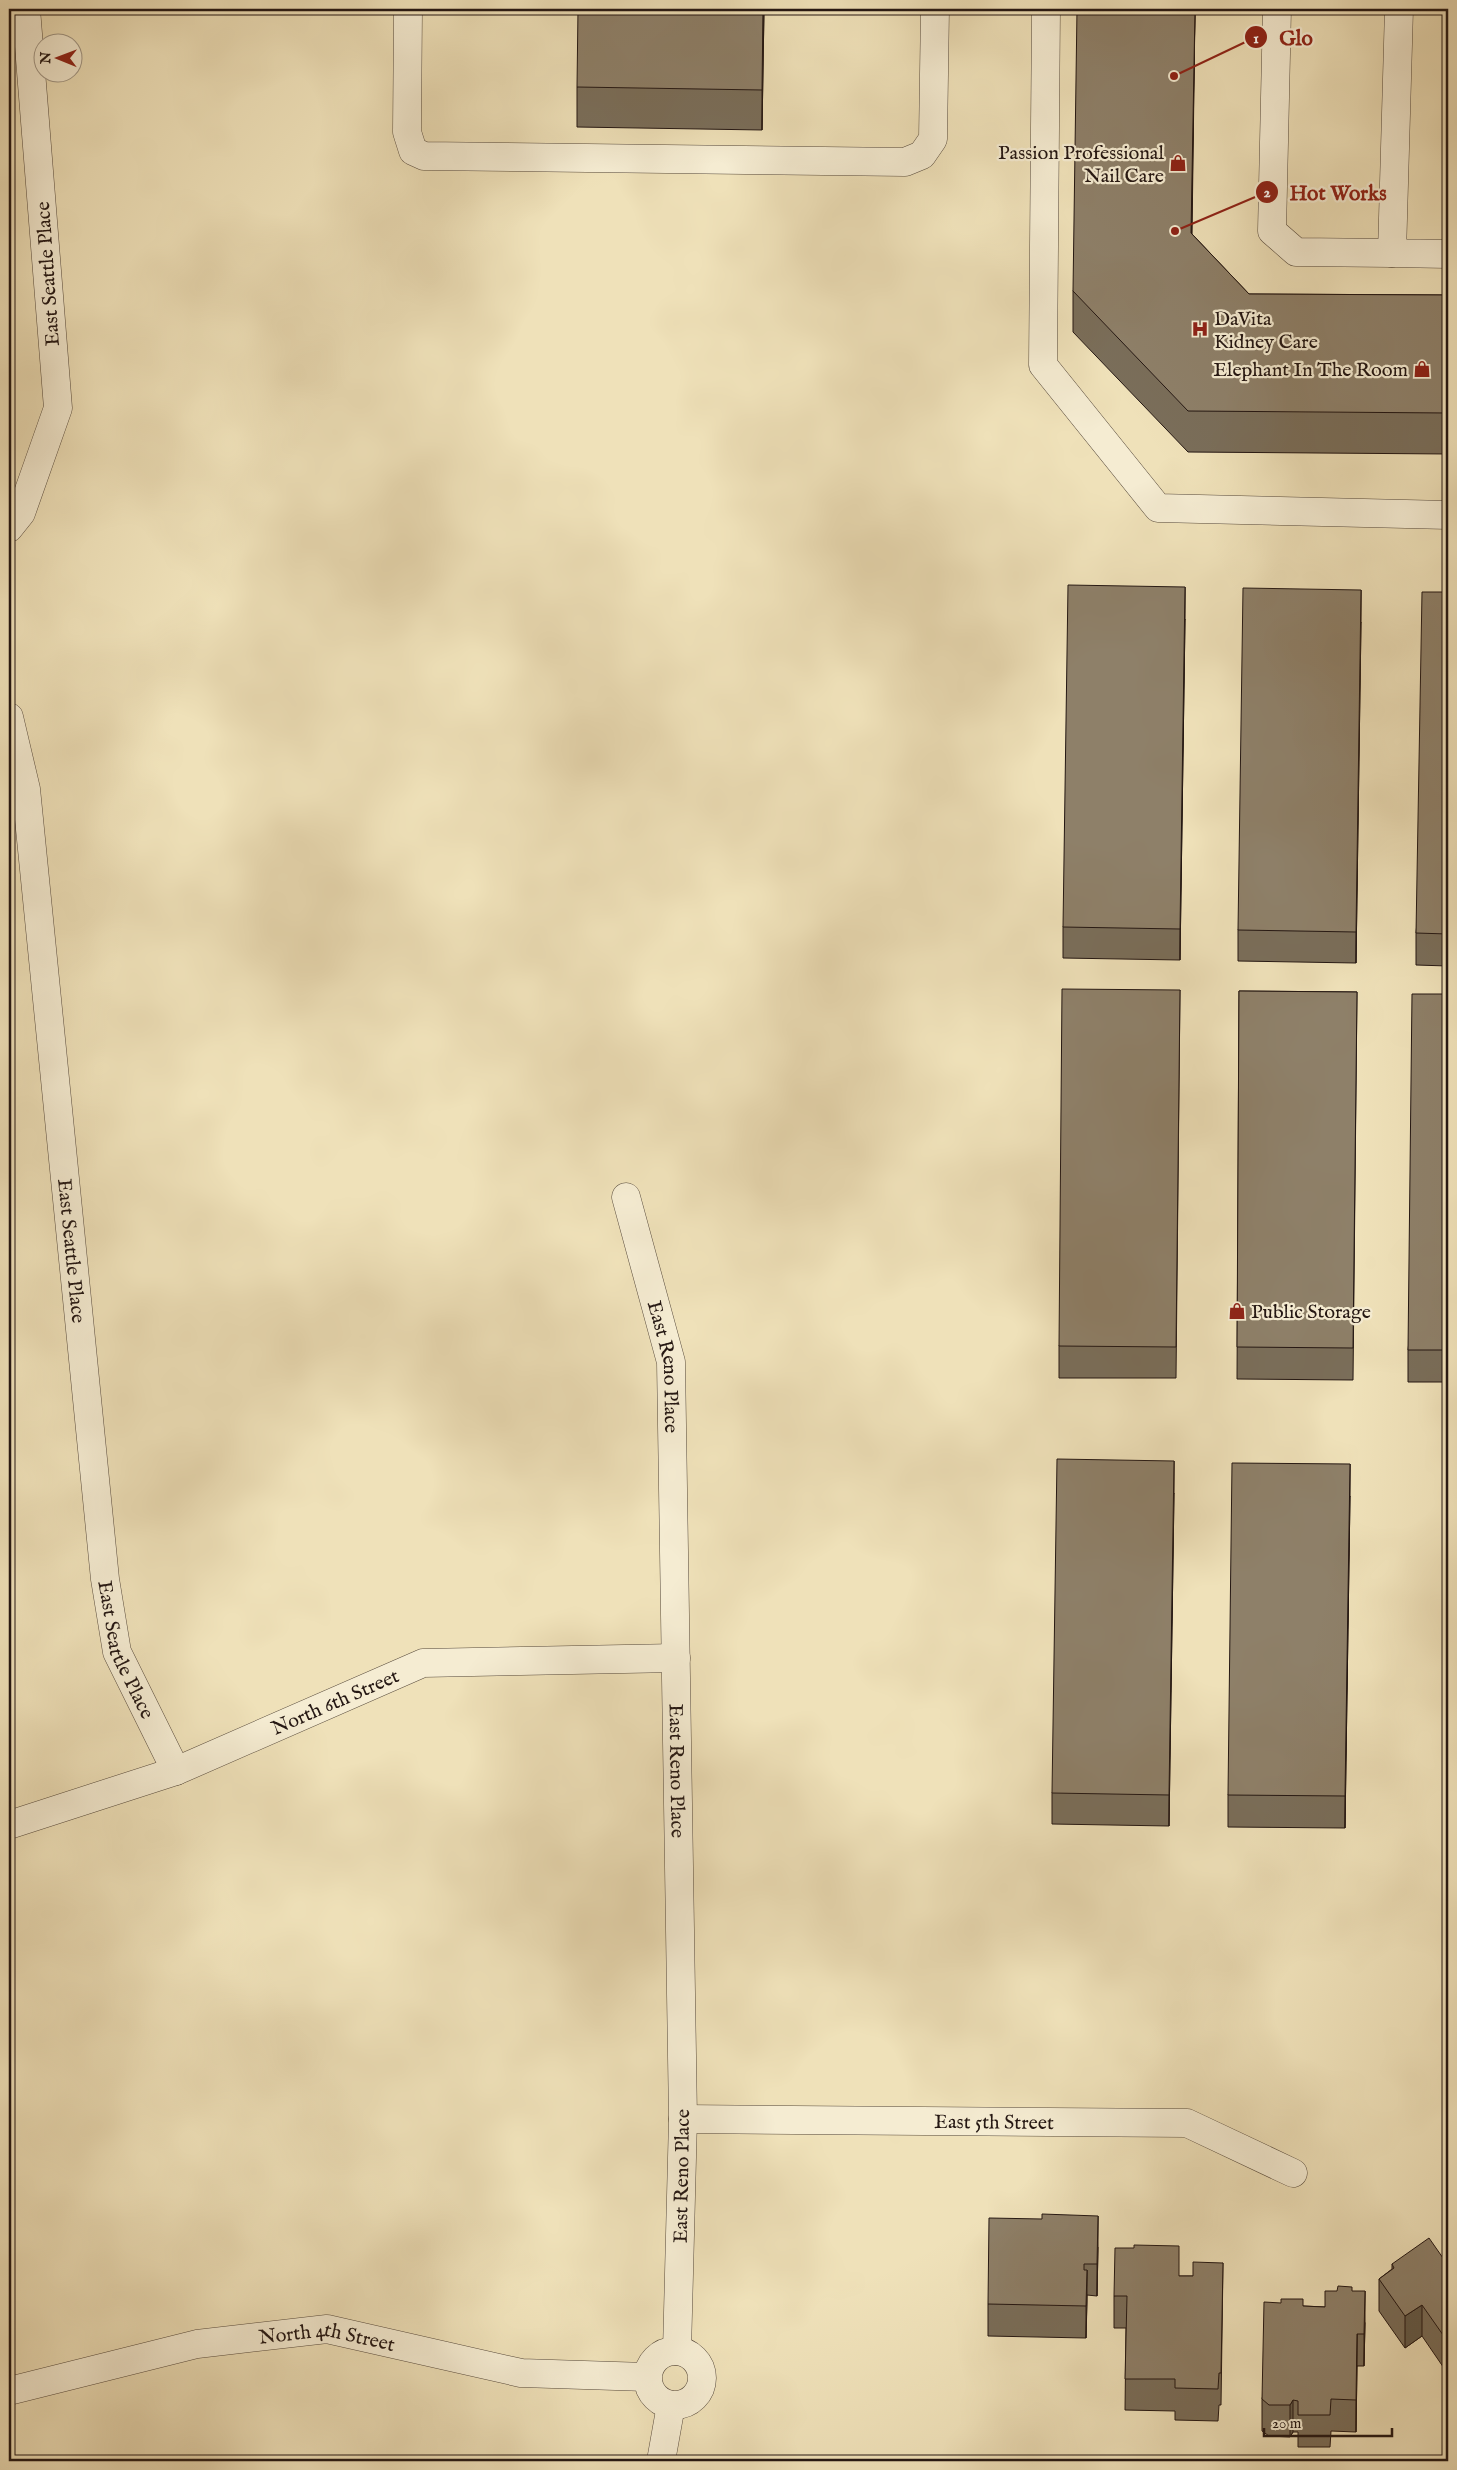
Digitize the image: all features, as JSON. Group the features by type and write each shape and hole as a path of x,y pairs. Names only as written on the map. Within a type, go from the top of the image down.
{"street":[{"name":"East Seattle Place","path":"9,528 21,513 58,408 26,9"},
{"path":"408,9 407,132 413,151 424,156 905,162 922,154 933,139 935,9"},
{"path":"1046,9 1043,365 1061,388 1158,508 1448,515"},
{"path":"1277,9 1272,231 1296,252 1448,254"},
{"path":"1392,253 1399,9"},
{"name":"East Seattle Place","path":"9,716 26,789 105,1579 117,1652 176,1771"},
{"name":"East Reno Place","path":"626,1196 671,1362 683,2119 677,2351"},
{"name":"North 6th Street","path":"9,1825 176,1771 423,1663 676,1658"},
{"name":"East 5th Street","path":"683,2119 1188,2123 1293,2173"},
{"name":"North 4th Street","path":"9,2391 197,2344 327,2329 521,2373 647,2377"},
{"path":"677,2351 690,2355 696,2362 701,2371 702,2381 693,2399 684,2404 671,2405 660,2401 653,2395 647,2377 651,2365 659,2356 677,2351"},
{"path":"661,2461 671,2405"}],"building":[{"path":"578,9 763,9 762,90 577,87"},
{"path":"1077,9 1195,9 1191,233 1249,294 1448,295 1448,413 1188,411 1073,291"},
{"path":"1068,585 1185,587 1180,929 1063,927"},
{"path":"1243,588 1361,590 1356,932 1238,930"},
{"path":"1422,592 1448,592 1448,934 1416,933"},
{"path":"1062,989 1180,990 1176,1347 1059,1346"},
{"path":"1239,991 1357,992 1353,1348 1237,1347"},
{"path":"1412,994 1448,994 1448,1350 1408,1350"},
{"path":"1057,1459 1174,1461 1169,1795 1052,1793"},
{"path":"1232,1463 1350,1464 1345,1796 1228,1795"},
{"path":"1448,2141 1448,2187 1447,2187"},
{"path":"1042,2214 1098,2216 1097,2264 1084,2264 1084,2270 1087,2270 1086,2306 988,2304 989,2218 1042,2219"},
{"path":"1429,2238 1443,2258 1448,2255 1448,2342 1422,2305 1405,2316 1379,2279 1394,2268 1392,2264"},
{"path":"1134,2245 1179,2246 1179,2276 1193,2276 1193,2262 1223,2263 1221,2373 1219,2373 1218,2389 1175,2388 1175,2379 1125,2379 1127,2296 1114,2296 1115,2248 1134,2248"},
{"path":"1338,2286 1352,2287 1352,2291 1365,2291 1364,2334 1357,2334 1356,2400 1331,2399 1330,2415 1298,2415 1298,2401 1293,2400 1290,2405 1269,2405 1262,2399 1264,2302 1281,2303 1281,2299 1303,2299 1303,2306 1325,2307 1325,2291 1337,2291"}],"place":[{"name":"Glo","path":"1174,76"},
{"name":"Passion Professional Nail Care","path":"1178,163"},
{"name":"Hot Works","path":"1175,231"},
{"name":"DaVita Kidney Care","path":"1200,329"},
{"name":"Elephant In The Room","path":"1422,369"},
{"name":"Public Storage","path":"1237,1311"}]}
